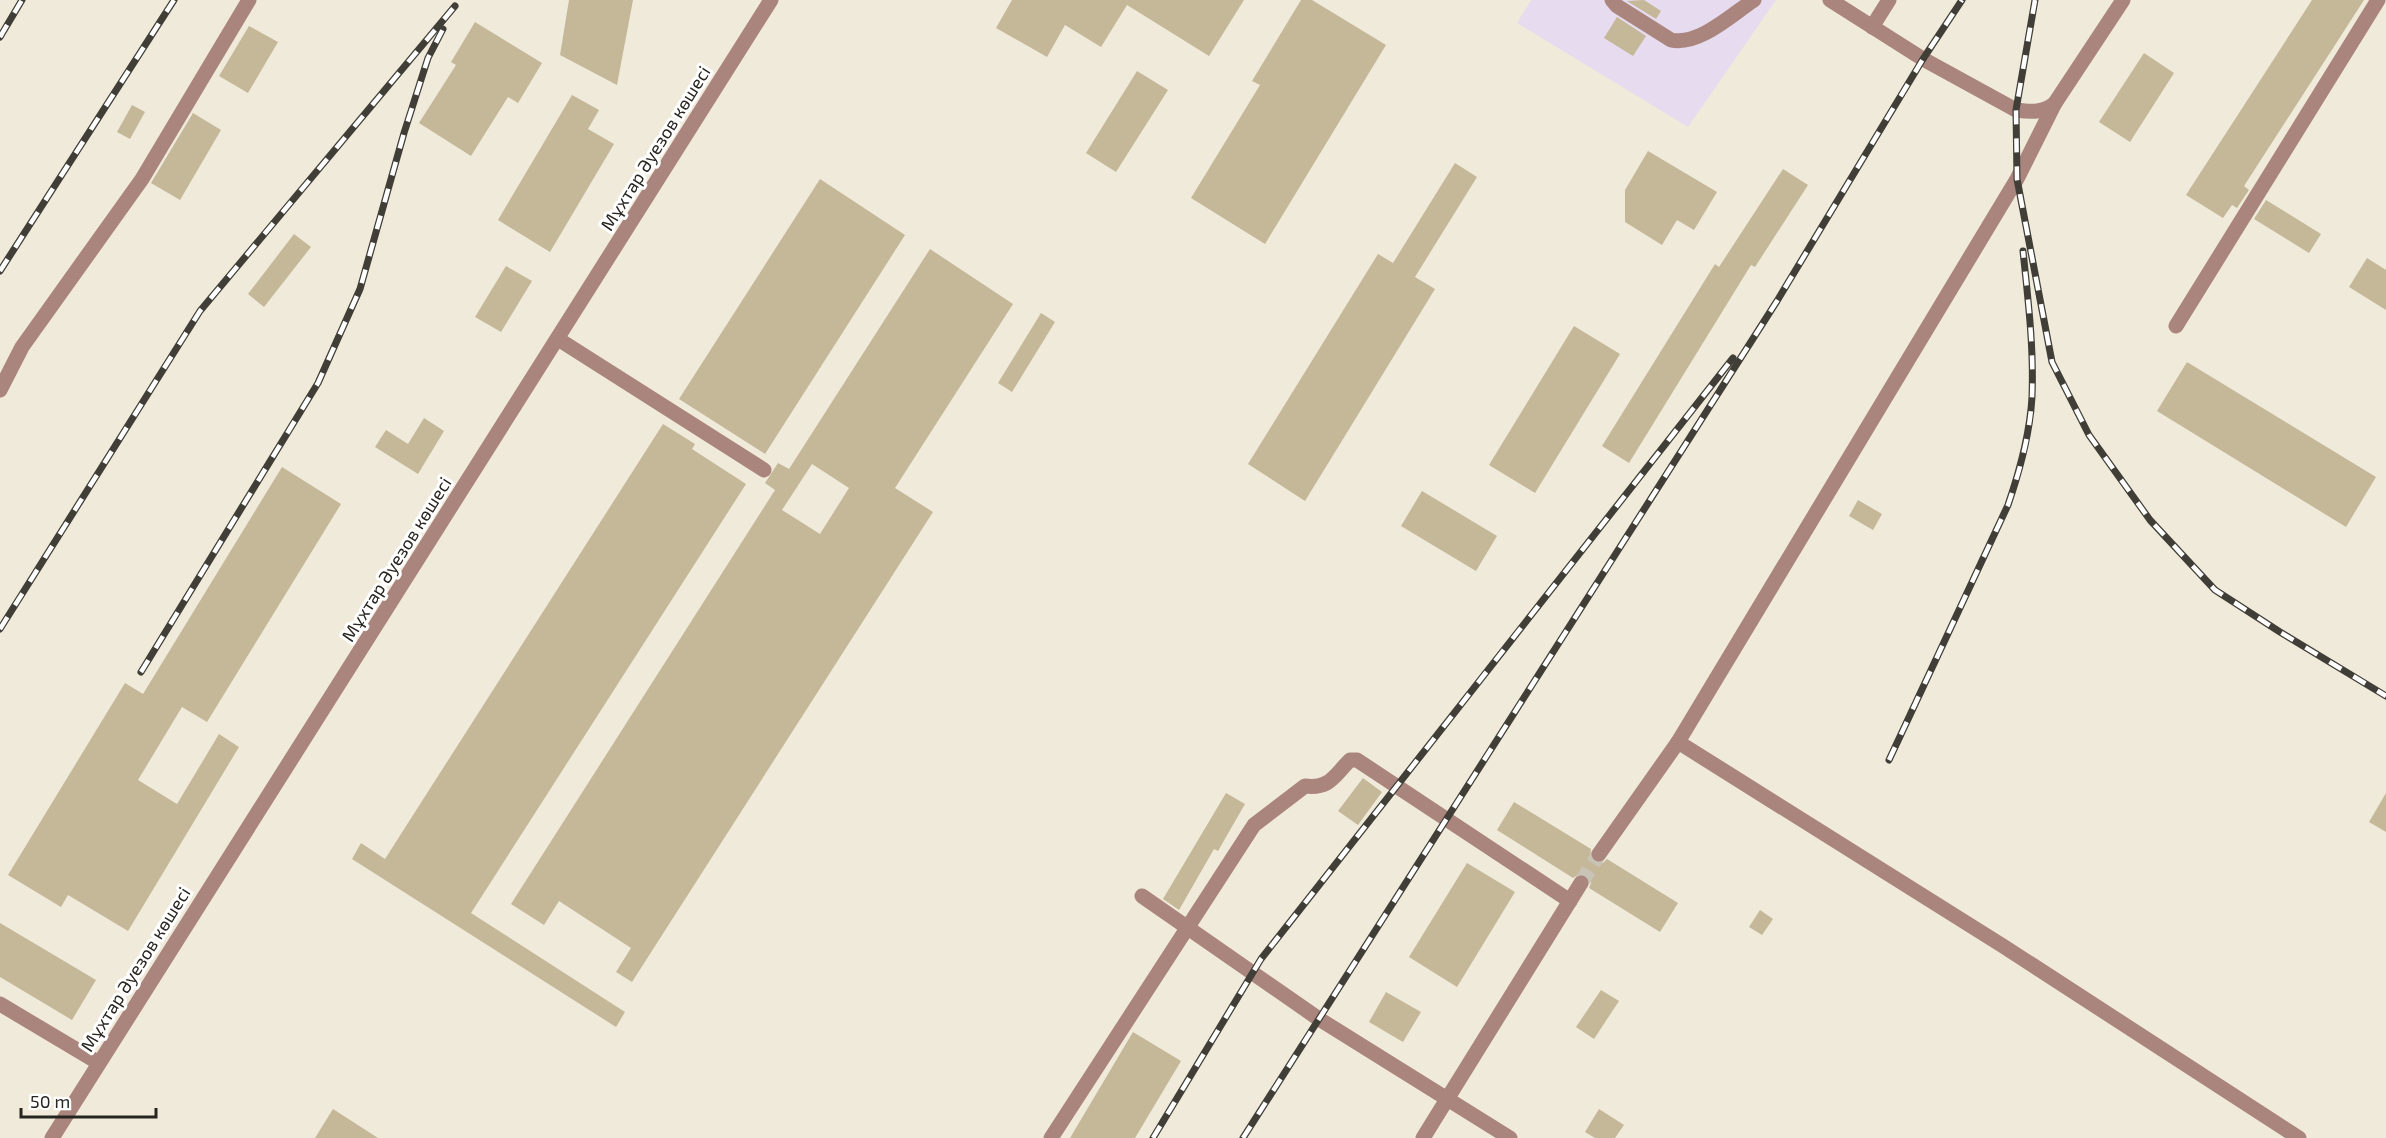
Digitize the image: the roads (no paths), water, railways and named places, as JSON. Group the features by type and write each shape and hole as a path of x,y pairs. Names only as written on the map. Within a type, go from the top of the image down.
{"street":[{"path":"0,390 22,347 142,179 249,0"},
{"name":"Мұхтар Әуезов көшесі","path":"52,1138 771,0"},
{"path":"1612,0 1617,6 1671,40 1681,42 1698,36 1754,0"},
{"path":"1830,0 1923,59 2016,110 2039,111 2055,103"},
{"path":"1872,27 1889,0"},
{"path":"1599,854 1678,742 2017,179 2055,103 2123,0"},
{"path":"2176,326 2379,0"},
{"path":"558,339 764,470"},
{"path":"1678,742 2003,946 2299,1138"},
{"path":"1051,1138 1254,825 1305,786 1319,788 1328,784 1350,760 1357,760 1570,901"},
{"path":"1423,1138 1581,883"},
{"path":"1142,896 1319,1019 1510,1138"},
{"path":"0,1004 99,1063"}],"tunnel":[{"path":"1581,883 1599,854"}],"railway":[{"path":"0,37 22,0"},
{"path":"0,271 174,0"},
{"path":"1243,1138 1777,301 1923,59 1962,0"},
{"path":"2035,0 2016,110 2017,179 2052,362 2089,435 2150,520 2215,590 2386,696"},
{"path":"0,629 200,311 455,6"},
{"path":"141,672 318,383 360,289 404,133 428,58 443,29"},
{"path":"1889,760 2008,505 2020,465 2027,438 2032,397 2030,324 2023,251"},
{"path":"1153,1138 1261,959 1733,358"}]}
